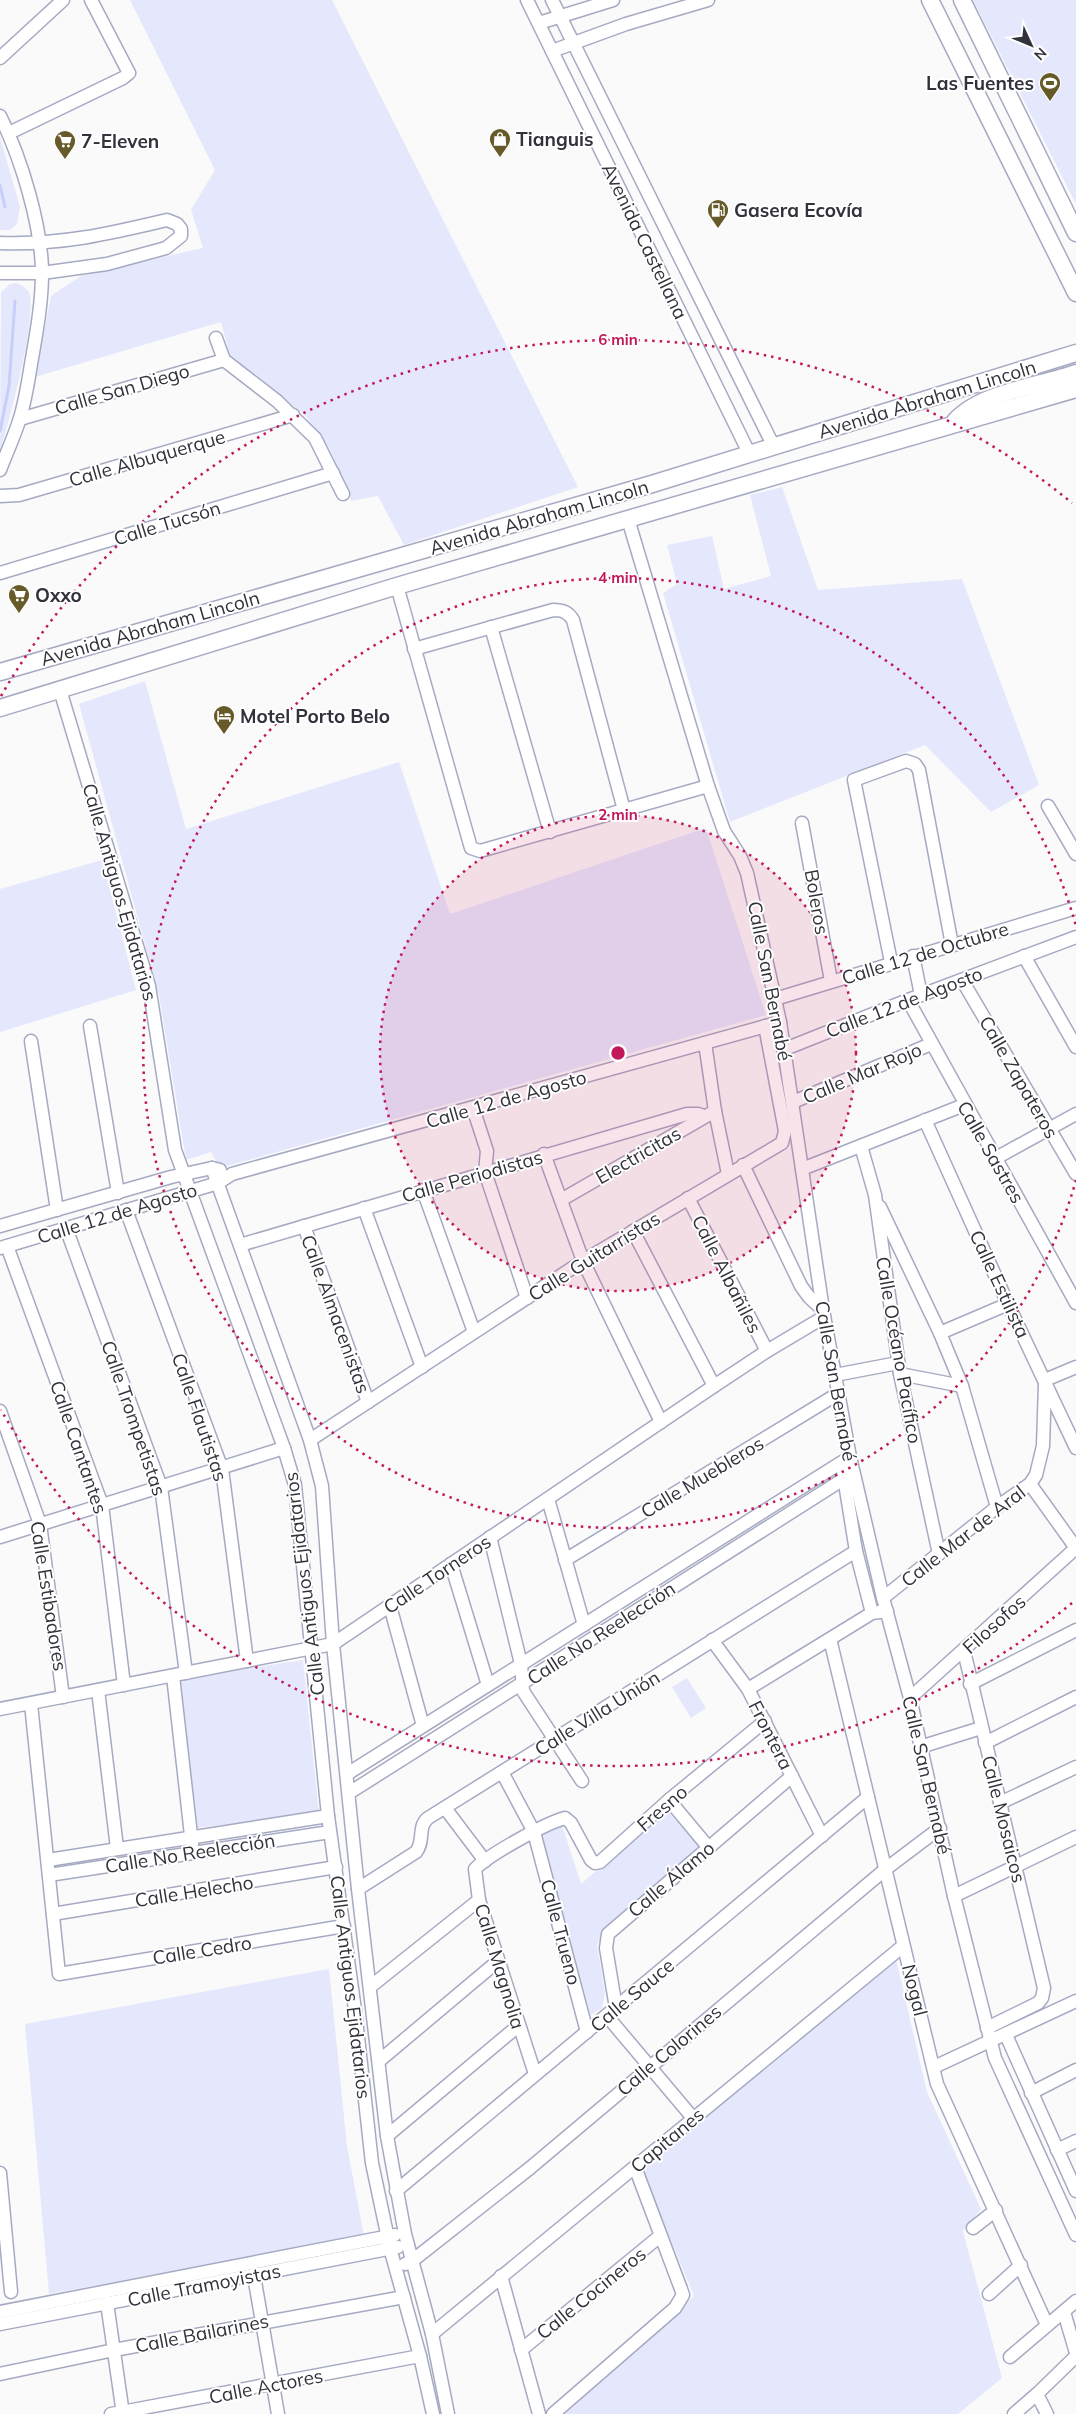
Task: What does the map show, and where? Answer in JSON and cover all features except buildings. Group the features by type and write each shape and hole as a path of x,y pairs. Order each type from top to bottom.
{"main road":[{"path":"962,0 1076,232"},
{"path":"933,6 952,30 976,71 984,72 995,67"},
{"path":"933,6 1076,293"},
{"name":"Avenida Abraham Lincoln","path":"0,672 723,463 1076,354"},
{"path":"952,425 966,411 985,402 1076,373"},
{"path":"0,708 397,586 1076,389"},
{"path":"723,463 732,488"}],"street":[{"path":"0,58 63,0"},
{"path":"9,133 123,78 129,73 91,0"},
{"name":"Avenida Castellana","path":"527,0 750,455"},
{"name":"Avenida Castellana","path":"552,0 774,447"},
{"path":"539,23 613,0"},
{"path":"552,51 626,24 708,0"},
{"path":"0,116 9,133 32,204 40,244 42,273 38,323 20,419 0,470"},
{"path":"0,243 40,244 100,236 166,220 177,224 181,229 181,236 166,248 106,264 42,273 0,273"},
{"path":"216,338 224,360 293,415 315,438 343,494"},
{"name":"Calle San Diego","path":"20,419 224,360"},
{"name":"Calle Albuquerque","path":"0,496 20,495 293,415"},
{"name":"Calle Tucsón","path":"0,573 333,473"},
{"name":"Calle San Bernabé","path":"628,518 708,786 724,831 740,856 747,873 785,1049 824,1313 839,1393 849,1475 910,1698 954,1896 990,2043 1076,2236"},
{"path":"397,586 471,848 480,851 708,786"},
{"path":"414,649 553,610 564,611 570,615 573,620 624,810"},
{"path":"491,627 550,832"},
{"name":"Calle Antiguos Ejidatarios","path":"60,690 150,986 173,1140 183,1174 284,1448 295,1485 313,1648 328,1816 344,1926 372,2163 388,2242 420,2356 432,2414"},
{"path":"891,962 854,780 906,761 911,762 918,768 952,945"},
{"path":"1048,806 1076,854"},
{"name":"Boleros","path":"802,823 831,981"},
{"name":"Calle 12 de Octubre","path":"775,999 891,962 1076,908"},
{"name":"Calle 12 de Agosto","path":"785,1049 908,1000 1076,937"},
{"path":"913,956 921,995"},
{"path":"1024,956 1076,1046"},
{"name":"Calle Zapateros","path":"962,980 1076,1174"},
{"name":"Calle Sastres","path":"908,1000 964,1105 996,1158 1076,1303"},
{"name":"Calle 12 de Agosto","path":"4,1247 218,1183 232,1174 780,1022"},
{"path":"90,1026 118,1192"},
{"name":"Calle Guitarristas","path":"310,1440 583,1261 743,1165 776,1148 784,1138 785,1132 765,1026"},
{"path":"30,1041 57,1210"},
{"path":"705,1043 709,1114 728,1174"},
{"name":"Calle Mar Rojo","path":"792,1102 931,1044"},
{"path":"802,1169 964,1105"},
{"path":"473,1108 487,1151 485,1172 527,1298"},
{"name":"Calle Periodistas","path":"240,1245 544,1154 687,1114 709,1114"},
{"name":"Electricitas","path":"561,1200 709,1114"},
{"path":"996,1158 1076,1114"},
{"name":"Calle Estilista","path":"925,1120 1008,1304 1076,1448"},
{"name":"Calle Océano Pacífico","path":"861,1146 874,1196 899,1368 939,1554"},
{"path":"544,1154 583,1261 661,1422"},
{"path":"743,1165 801,1286 824,1313"},
{"name":"Calle Antiguos Ejidatarios","path":"212,1168 310,1440 322,1486 333,1644 358,1889 387,2136 396,2191 412,2261 432,2334 448,2414"},
{"name":"Calle 12 de Agosto","path":"0,1226 183,1174 212,1168 232,1174"},
{"path":"423,1190 474,1332"},
{"path":"874,1196 940,1333 962,1386 996,1507"},
{"name":"Calle Albañiles","path":"688,1198 767,1351"},
{"path":"364,1208 422,1367"},
{"name":"Calle Flautistas","path":"126,1210 222,1469 247,1661"},
{"name":"Calle Almacenistas","path":"304,1226 368,1402"},
{"name":"Calle Trompetistas","path":"66,1228 161,1487 186,1673"},
{"path":"633,1230 714,1386"},
{"name":"Calle Cantantes","path":"4,1247 102,1505 124,1685"},
{"path":"940,1333 1008,1304"},
{"name":"Calle Torneros","path":"0,1709 333,1644 824,1313"},
{"path":"1045,1380 1076,1367"},
{"path":"835,1375 899,1368 962,1386"},
{"name":"Calle Mar de Aral","path":"883,1598 996,1507 1030,1484 1036,1475 1042,1454 1045,1380"},
{"name":"Calle Muebleros","path":"566,1560 839,1393"},
{"name":"Calle Estibadores","path":"0,1411 40,1524 64,1697"},
{"path":"0,1537 284,1448"},
{"name":"Calle No Reelección","path":"347,1774 846,1460"},
{"name":"Calle San Bernabé","path":"849,1475 856,1550 872,1613"},
{"name":"Calle No Reelección","path":"349,1793 849,1475"},
{"path":"1030,1484 1076,1548"},
{"path":"548,1499 584,1624"},
{"path":"490,1537 521,1664 521,1684 527,1699 582,1782"},
{"name":"Filosofos","path":"910,1698 1076,1548"},
{"name":"Calle Villa Unión","path":"358,1889 416,1852 420,1845 422,1825 428,1818 856,1550"},
{"path":"451,1564 488,1685"},
{"path":"390,1606 424,1726"},
{"path":"748,1689 872,1613 887,1611"},
{"path":"970,1684 1076,1630"},
{"name":"Nogal","path":"830,1639 887,1868 903,1946 944,2099 1047,2325"},
{"name":"Frontera","path":"712,1640 748,1689 822,1836"},
{"name":"Calle Mosaicos","path":"964,1651 970,1684 1044,1988 1042,1998 1038,2003 987,2028"},
{"path":"173,1676 193,1852"},
{"path":"98,1690 117,1848"},
{"path":"985,1743 1076,1697"},
{"path":"31,1704 52,1914"},
{"name":"Fresno","path":"534,1832 565,1818 571,1822 588,1856 595,1863 600,1862 669,1800 765,1721"},
{"path":"920,1747 981,1728"},
{"path":"1000,1803 1076,1767"},
{"name":"Calle Trueno","path":"502,1772 534,1832 587,2032"},
{"name":"Calle Álamo","path":"612,2012 606,1948 608,1934 792,1776"},
{"name":"Calle Sauce","path":"396,2191 868,1797"},
{"path":"669,1800 709,1848"},
{"path":"445,1808 485,1861 534,1832"},
{"name":"Calle No Reelección","path":"48,1860 328,1816"},
{"name":"Calle Colorines","path":"396,2268 412,2261 530,2168 650,2065 887,1868 940,1828"},
{"name":"Calle No Reelección","path":"49,1875 330,1832"},
{"path":"954,1896 1076,1838"},
{"name":"Calle Magnolia","path":"485,1861 474,1872 480,1900 518,2026 535,2074"},
{"name":"Calle Helecho","path":"52,1914 336,1867"},
{"path":"370,1987 480,1900"},
{"name":"Calle Cedro","path":"52,1914 59,1974 344,1926"},
{"name":"Capitanes","path":"432,2334 903,1946"},
{"path":"379,2061 498,1961"},
{"path":"934,2067 990,2043 1076,2001"},
{"path":"612,2012 650,2065 693,2118"},
{"path":"387,2136 518,2026"},
{"path":"1006,2035 1076,2191"},
{"path":"1031,2093 1076,2070"},
{"path":"1058,2150 1076,2141"},
{"path":"552,2414 675,2308 682,2295 634,2167"},
{"path":"0,2173 11,2292"},
{"path":"973,2228 996,2210"},
{"name":"Calle Cocineros","path":"521,2350 660,2236"},
{"name":"Calle Tramoyistas","path":"0,2312 407,2240"},
{"name":"Calle Tramoyistas","path":"0,2324 254,2276 388,2242"},
{"path":"989,2294 1021,2265"},
{"path":"254,2276 278,2414"},
{"path":"501,2276 539,2414"},
{"name":"Calle Bailarines","path":"0,2374 114,2350 404,2296"},
{"path":"1010,2357 1076,2301"},
{"path":"107,2304 114,2350 119,2413"},
{"path":"1014,2414 1037,2394 1076,2354 1064,2312"},
{"name":"Calle Actores","path":"119,2413 420,2356"},
{"path":"1037,2394 1047,2414"}],"shaded area":[{"path":"130,0 332,0 578,487 404,545 378,496 351,501 330,450 304,414 232,363 221,322 35,377 51,296 82,275 203,248 191,210 215,170"},
{"name":"Las Fuentes","path":"973,0 1076,0 1076,204"},
{"path":"0,137 20,207 17,224 10,230 0,230"},
{"path":"16,283 25,287 29,292 31,304 30,322 16,394 0,449 1,292 10,284"},
{"path":"782,487 818,590 962,579 1039,785 991,812 925,745 730,822 663,593 677,584 667,545 712,536 724,589 771,576 750,495"},
{"path":"145,681 186,829 399,762 450,914 706,828 766,1015 220,1168 211,1152 186,1160 159,995 79,704"},
{"path":"102,860 136,990 0,1032 0,889"},
{"path":"303,1660 319,1814 197,1828 180,1679"},
{"path":"687,1678 706,1708 691,1718 672,1687"},
{"path":"667,1810 699,1847 607,1925 597,1945 605,1993 602,2008 591,2015 539,1836 561,1822 581,1884"},
{"path":"896,1959 927,2092 981,2209 963,2231 1002,2378 958,2414 560,2414 694,2296 642,2171"},
{"path":"329,1969 347,2146 364,2236 49,2294 25,2024"}],"waterway":[{"path":"0,185 5,207"},
{"path":"0,431 9,386 15,301"}],"place":[{"name":"Las Fuentes","path":"1050,102"},
{"name":"Tianguis","path":"500,158"},
{"name":"7-Eleven","path":"65,160"},
{"name":"Gasera Ecovía","path":"718,229"},
{"name":"Oxxo","path":"19,614"},
{"name":"Motel Porto Belo","path":"224,735"}]}
